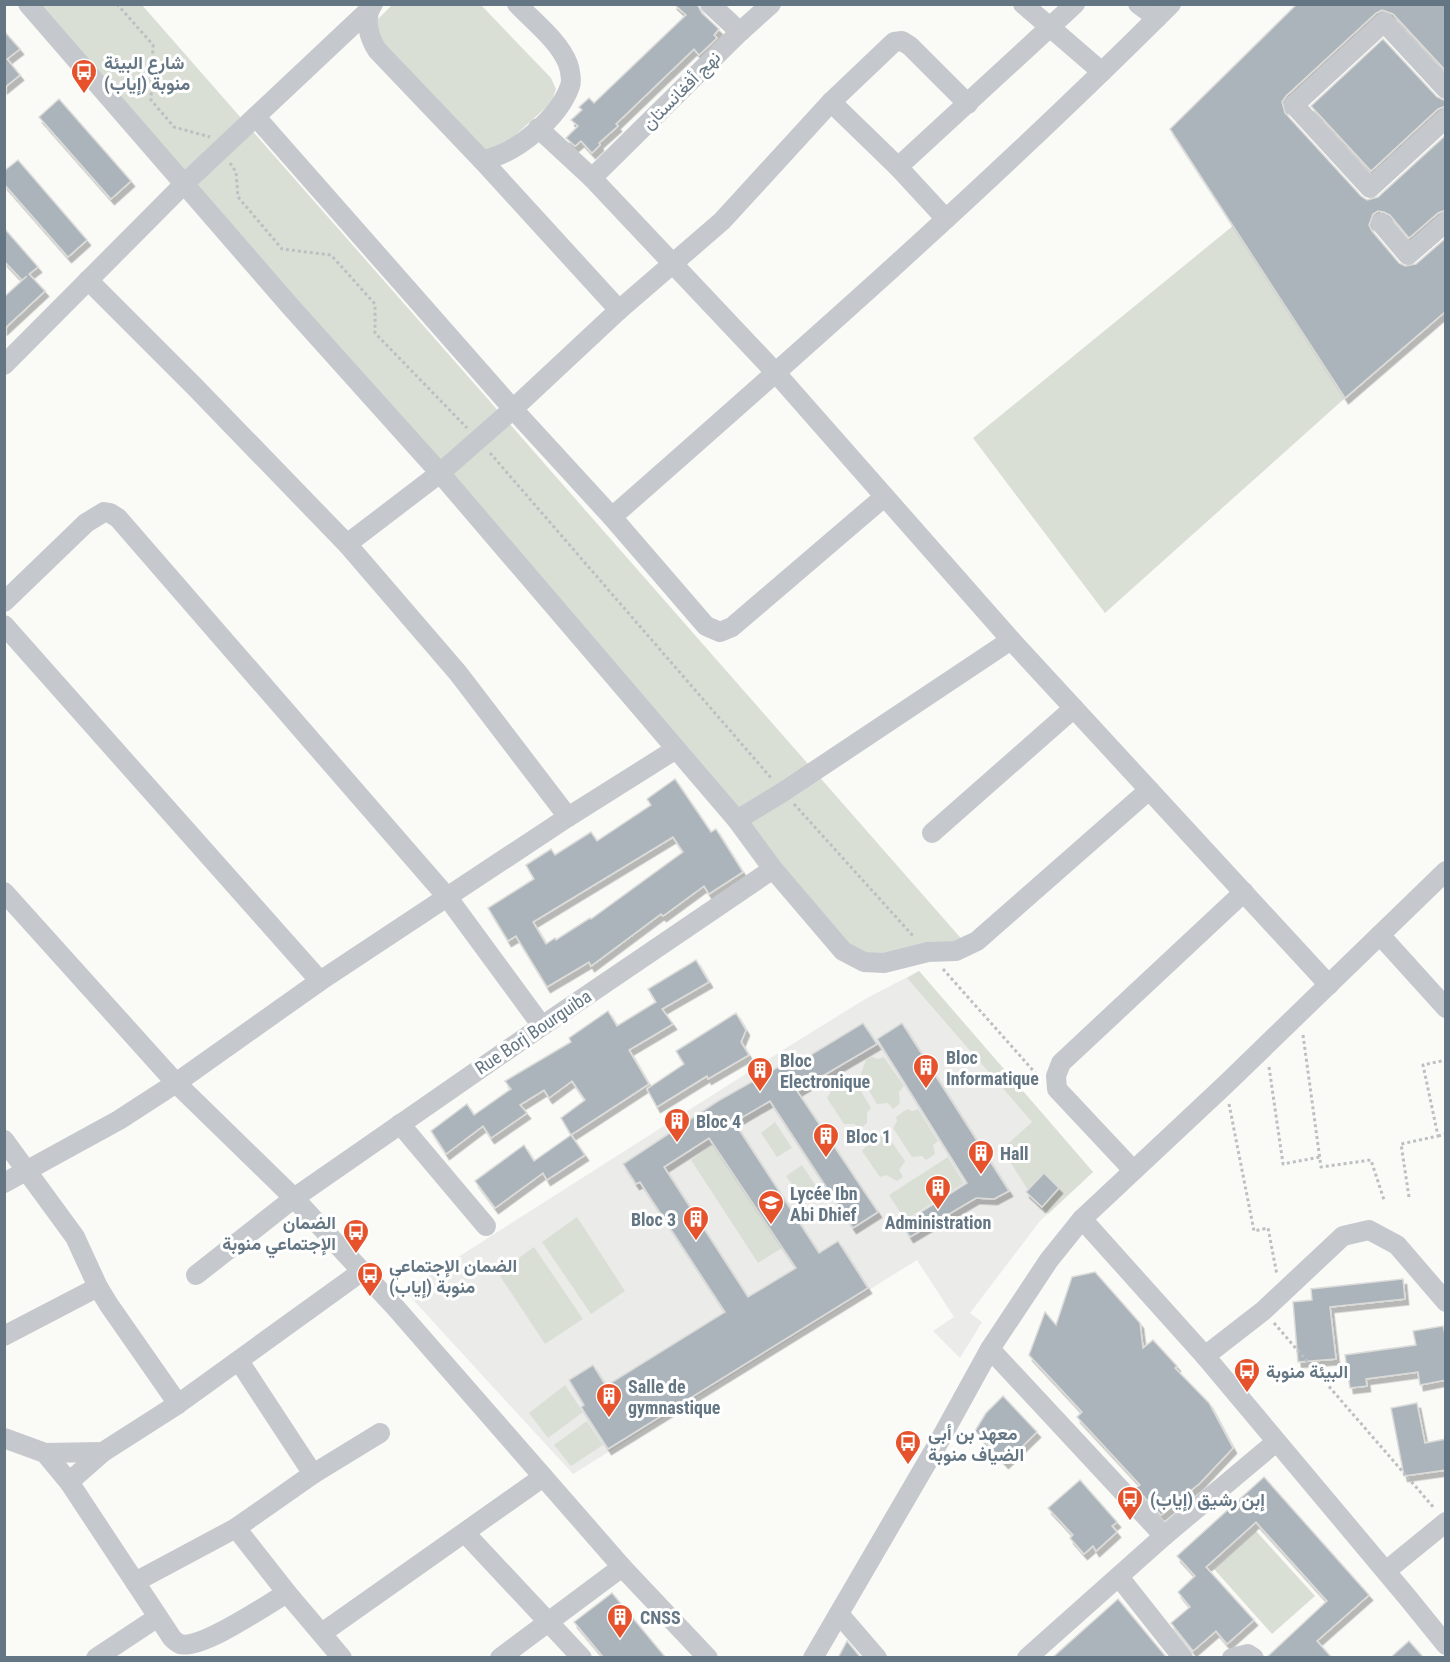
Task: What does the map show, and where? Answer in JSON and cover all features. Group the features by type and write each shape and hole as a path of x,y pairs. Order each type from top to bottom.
{"street":[{"path":"28,4 440,472 737,820 773,869 843,951 864,962 884,963 928,952 956,951 977,941 1149,790"},
{"path":"482,160 492,159 526,140 554,114 572,84 569,65 559,47 517,4"},
{"path":"710,4 740,32"},
{"name":"نهج أفغانستان","path":"592,178 771,4"},
{"path":"1023,4 1048,28 1102,72"},
{"path":"898,167 1075,4"},
{"path":"1138,4 1164,11"},
{"path":"4,365 184,183 371,7"},
{"path":"371,7 368,27 370,40 377,50 482,160 619,310"},
{"path":"612,516 776,373 946,219 1164,11"},
{"path":"1445,118 1370,188 1294,105 1384,22 1446,89"},
{"path":"347,544 440,472 513,409 619,310 722,221 831,102 894,42 902,41 910,46 968,104"},
{"path":"831,102 898,167 946,219"},
{"path":"256,117 513,409 612,516 706,626 720,632 732,627 884,497"},
{"path":"538,128 592,178 776,373 1011,640 1329,985"},
{"path":"1381,223 1408,255 1446,222"},
{"path":"88,280 347,544 458,673 568,817"},
{"path":"4,602 86,523 104,512 118,518 448,898 542,1026"},
{"path":"4,625 320,981"},
{"path":"737,820 783,792 1011,640"},
{"path":"932,833 1074,708"},
{"path":"4,1183 119,1120 176,1083 320,981 568,817 676,749"},
{"name":"Rue Borj Bourguiba","path":"196,1275 294,1198 773,869"},
{"path":"813,1658 990,1348 1049,1260 1082,1220 1133,1170 1225,1085 1446,872"},
{"path":"4,892 176,1083 294,1198 402,1316 622,1567 708,1658"},
{"path":"1133,1170 1057,1089 1056,1076 1060,1063 1244,892"},
{"path":"1380,935 1446,1008"},
{"path":"400,1124 486,1226"},
{"path":"4,1140 75,1237 98,1287 178,1404"},
{"path":"1082,1220 1205,1356 1446,1645"},
{"path":"1205,1356 1263,1311 1343,1236 1369,1230 1397,1245 1446,1302"},
{"path":"69,1482 103,1452 178,1404 361,1272"},
{"path":"4,1336 98,1287"},
{"path":"990,1348 1164,1536"},
{"path":"239,1361 313,1474"},
{"path":"135,1582 236,1528 313,1474 380,1433"},
{"path":"4,1438 45,1453 103,1452"},
{"path":"1027,1658 1164,1536 1276,1442"},
{"path":"45,1453 69,1482 178,1644 187,1644 216,1635 286,1593"},
{"path":"322,1634 543,1477"},
{"path":"1386,1571 1442,1517"},
{"path":"236,1528 286,1593 342,1658"},
{"path":"465,1533 582,1658"},
{"path":"500,1658 622,1567"},
{"path":"1119,1577 1183,1658"},
{"path":"839,1614 877,1658"},
{"path":"96,1658 158,1617"},
{"path":"1232,1658 1248,1654 1254,1658"}],"path":[{"path":"117,4 153,45 151,100 174,127 211,137 236,172 238,198 282,249 331,255 375,304 375,333 477,438 783,792 928,952 1034,1074 1057,1089"},
{"path":"1300,1013 1321,1167 1371,1160 1384,1200"},
{"path":"1266,1045 1283,1164 1320,1157"},
{"path":"1438,1136 1423,1065 1446,1060"},
{"path":"1225,1085 1254,1231 1268,1228 1281,1294"},
{"path":"1409,1197 1401,1144 1446,1134"},
{"path":"1263,1311 1442,1517"}],"shaded area":[{"path":"33,5 142,5 966,944 871,955 853,949"},
{"path":"392,5 481,5 551,78 556,89 551,103 499,150 488,153 379,46 375,22"},
{"path":"1234,225 1345,398 1105,613 973,438"},
{"name":"Lycée Ibn Abi Dhief","path":"919,971 1093,1172 1040,1221 970,1313 982,1322 960,1358 933,1331 954,1317 917,1260 573,1474 405,1291 794,1043 867,998"},
{"path":"919,971 1093,1172 1048,1214 1028,1190 1002,1149 1032,1122 907,978"},
{"path":"872,1057 878,1059 884,1057 904,1086 899,1092 900,1103 893,1109 888,1103 877,1104 860,1076 866,1060"},
{"path":"838,1078 846,1081 853,1078 871,1108 867,1113 867,1123 861,1128 854,1124 844,1124 827,1098 832,1082"},
{"path":"907,1109 912,1111 918,1109 938,1141 933,1145 935,1154 926,1160 922,1156 912,1157 893,1128 897,1121 896,1117"},
{"path":"775,1122 792,1148 777,1157 761,1133"},
{"path":"871,1130 877,1134 887,1135 905,1161 899,1170 903,1177 897,1181 886,1175 880,1177 862,1151 868,1144 865,1134"},
{"path":"713,1144 782,1248 758,1263 691,1160"},
{"path":"948,1157 964,1183 905,1220 889,1195"},
{"path":"802,1165 818,1189 802,1199 786,1176"},
{"path":"577,1217 625,1291 591,1314 542,1242"},
{"path":"534,1247 583,1319 545,1344 498,1273"},
{"path":"565,1385 583,1412 548,1438 529,1413"},
{"path":"587,1421 603,1445 571,1466 554,1445"},
{"path":"1256,1531 1315,1596 1272,1634 1214,1569"}],"building":[{"path":"674,4 697,4 702,13 719,29 714,35 717,38 699,55 694,49 616,124 618,126 599,143 600,145 592,153 581,141 575,146 566,138 578,126 571,120 582,110 579,107 589,98 594,103 686,15"},
{"path":"1297,4 1446,4 1446,71 1393,14 1382,10 1376,13 1282,102 1285,113 1367,200 1378,197 1446,135 1446,210 1438,213 1409,238 1390,215 1384,212 1378,211 1373,214 1369,225 1399,263 1405,266 1416,264 1446,238 1446,311 1345,398 1170,129"},
{"path":"4,31 20,49 7,59 20,75 4,88"},
{"path":"1383,39 1437,97 1446,101 1446,106 1438,109 1371,171 1311,106"},
{"path":"59,99 131,181 111,199 39,117"},
{"path":"18,160 87,240 68,257 4,184 4,171"},
{"path":"4,228 38,267 29,274 45,291 4,329 4,297 27,276 22,280 4,261"},
{"path":"675,779 711,832 716,829 743,872 709,894 704,886 663,916 661,914 591,966 589,962 547,987 516,936 508,941 488,908 534,879 526,865 551,849 555,855 591,832 597,841 651,805 647,799","holes":["673,837 683,852 591,919 556,940 555,938 546,944 533,922"]},
{"path":"696,960 709,982 662,1009 673,1024 629,1050 649,1084 571,1135 561,1118 585,1100 572,1081 549,1098 544,1090 520,1105 527,1113 491,1138 483,1126 446,1154 431,1131 467,1104 474,1115 511,1089 505,1081 571,1042 569,1038 608,1011 617,1026 656,1002 648,989"},
{"path":"736,1013 746,1030 741,1042 749,1055 708,1079 707,1076 657,1107 647,1089 684,1064 676,1051"},
{"path":"863,1023 877,1044 797,1091 878,1212 853,1228 770,1101 734,1122 819,1253 838,1241 868,1288 608,1449 581,1407 584,1405 569,1380 593,1365 606,1386 725,1312 640,1182 636,1184 623,1164 718,1101 787,1062 791,1067","holes":["709,1138 796,1268 748,1297 664,1167"]},
{"path":"902,1023 1009,1191 994,1199 976,1198 910,1237 902,1224 967,1183 877,1039"},
{"path":"571,1135 585,1155 547,1180 543,1173 495,1208 475,1181 524,1145 534,1161"},
{"path":"1044,1173 1059,1188 1042,1207 1026,1192"},
{"path":"1095,1272 1140,1323 1143,1348 1153,1340 1177,1366 1175,1368 1209,1403 1233,1448 1200,1483 1161,1515 1136,1488 1140,1485 1077,1417 1082,1412 1029,1355 1045,1312 1056,1325 1072,1277"},
{"path":"1403,1279 1405,1299 1330,1307 1336,1359 1298,1362 1293,1302 1312,1300 1311,1289"},
{"path":"1443,1326 1446,1338 1446,1380 1420,1385 1418,1372 1366,1379 1367,1386 1350,1388 1345,1355 1416,1345 1413,1331"},
{"path":"1003,1396 1037,1432 1005,1463 975,1431 986,1413"},
{"path":"1417,1403 1425,1443 1446,1439 1446,1470 1404,1476 1391,1408"},
{"path":"1264,1477 1369,1595 1317,1641 1332,1658 1266,1658 1327,1601 1256,1522 1206,1567 1254,1620 1227,1644 1216,1631 1193,1651 1171,1623 1190,1607 1178,1592 1195,1576 1177,1556"},
{"path":"1080,1480 1117,1522 1112,1526 1117,1532 1096,1551 1093,1546 1084,1554 1070,1538 1073,1535 1048,1508"},
{"name":"CNSS","path":"612,1593 666,1658 604,1658 574,1622"},
{"path":"1118,1599 1167,1658 1052,1658"},
{"path":"847,1641 861,1658 838,1658"},
{"path":"1409,1641 1424,1658 1390,1658"}],"place":[{"name":"شارع البيئة منوبة (إياب)","path":"84,95"},
{"name":"Bloc Informatique","path":"926,1090"},
{"name":"Bloc Electronique","path":"760,1093"},
{"name":"Bloc 4","path":"677,1144"},
{"name":"Bloc 1","path":"826,1159"},
{"name":"Hall","path":"981,1176"},
{"name":"Administration","path":"938,1211"},
{"name":"Lycée Ibn Abi Dhief","path":"771,1226"},
{"name":"Bloc 3","path":"696,1242"},
{"name":"الضمان الإجتماعي منوبة","path":"356,1255"},
{"name":"الضمان الإجتماعي منوبة (إياب)","path":"370,1298"},
{"name":"البيئة منوبة","path":"1247,1394"},
{"name":"Salle de gymnastique","path":"609,1419"},
{"name":"معهد بن أبي الضياف منوبة","path":"908,1466"},
{"name":"إبن رشيق (إياب)","path":"1130,1522"},
{"name":"CNSS","path":"620,1640"}]}
